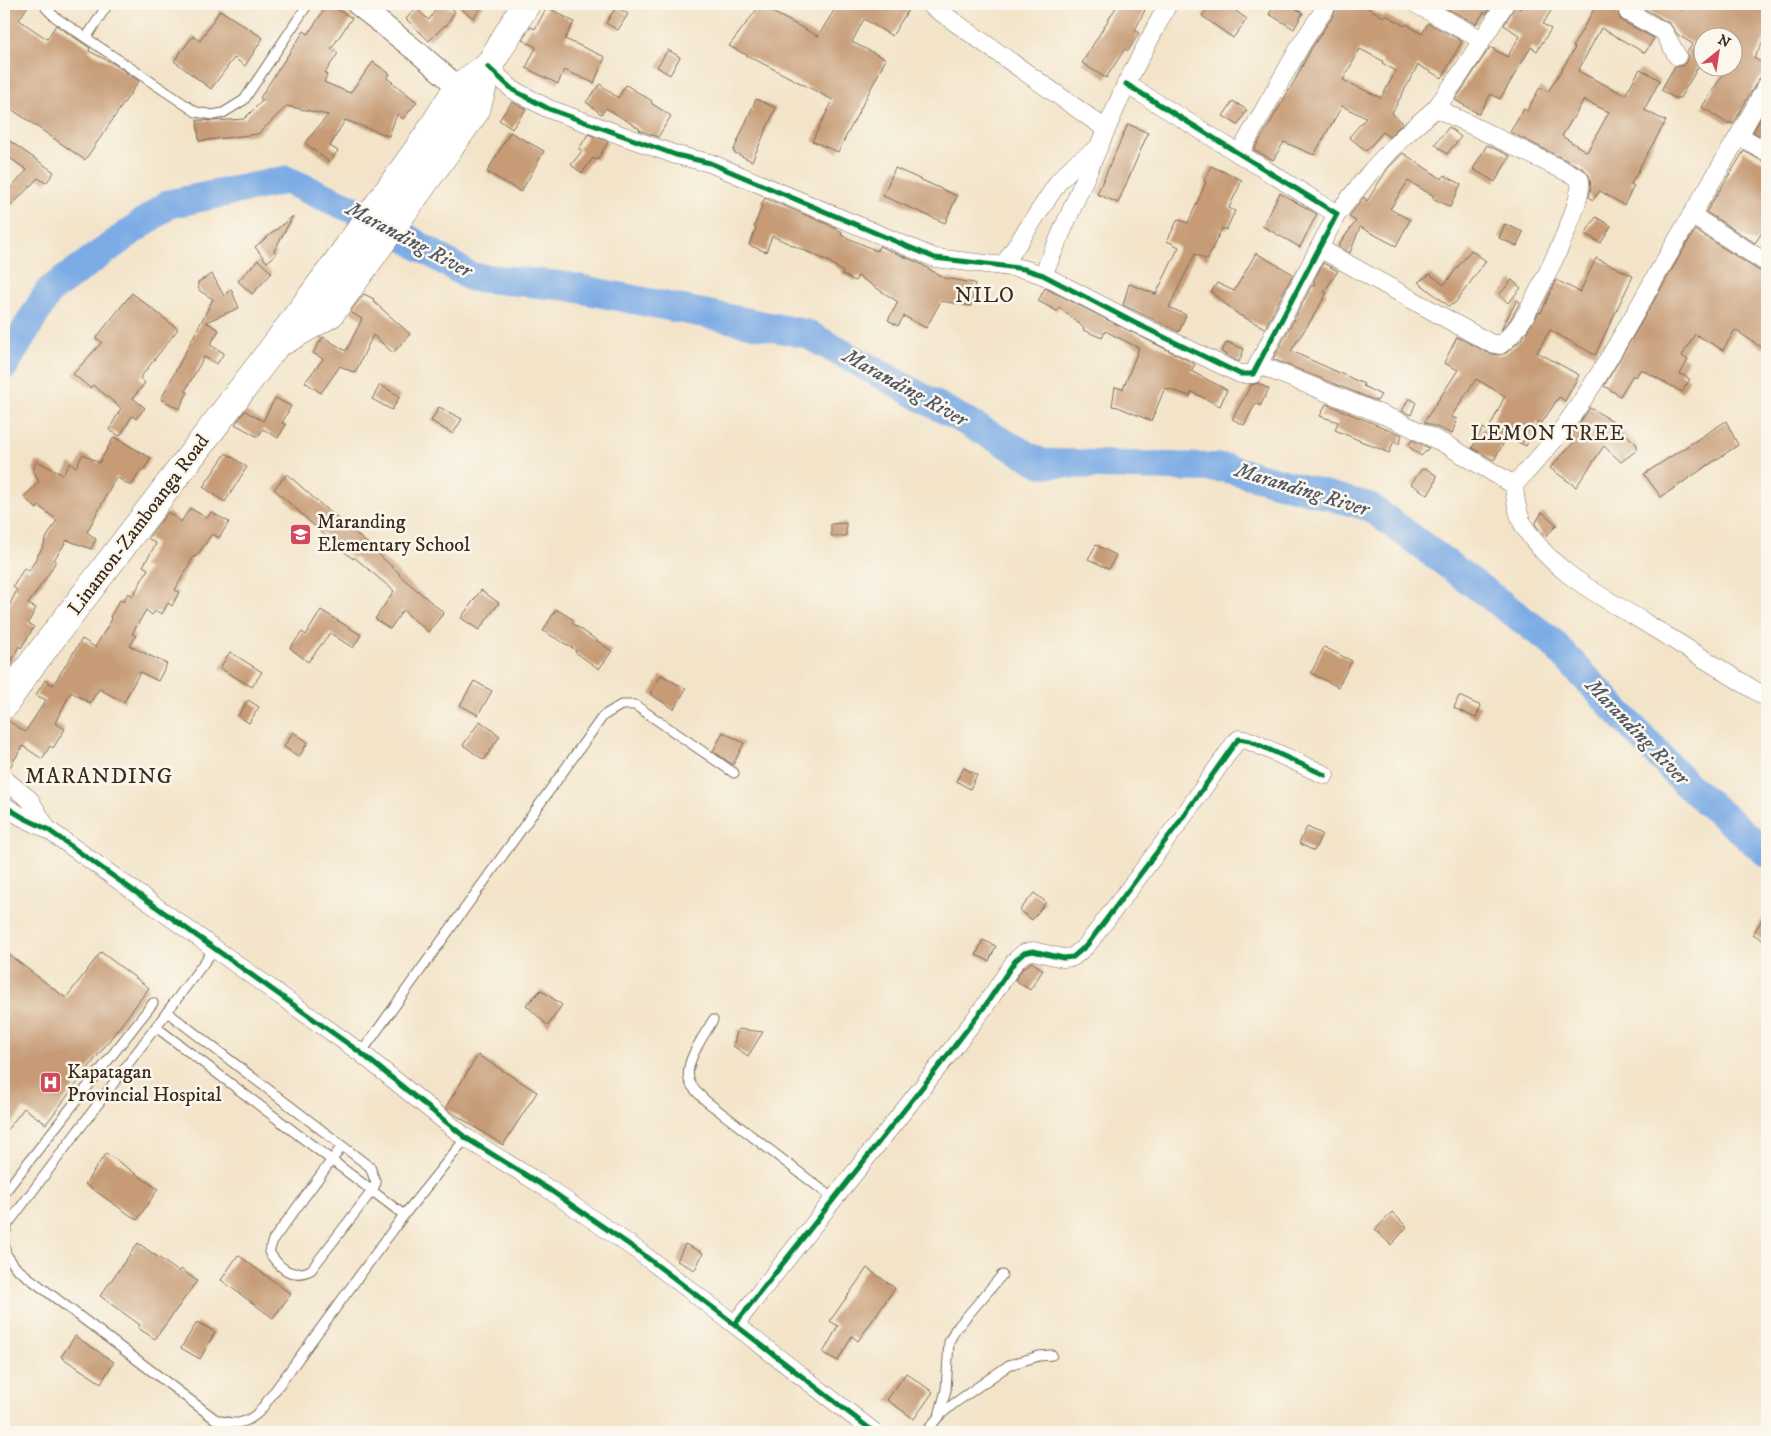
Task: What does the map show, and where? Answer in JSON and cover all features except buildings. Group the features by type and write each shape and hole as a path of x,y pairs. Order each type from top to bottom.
{"highway":[{"name":"Linamon-Zamboanga Road","path":"4,705 29,668 275,346 345,271 436,144 476,110 488,67 526,4"},
{"name":"Linamon-Zamboanga Road","path":"436,144 458,87 488,67"}],"street":[{"path":"357,4 414,48 458,87"},
{"path":"929,4 1106,129"},
{"path":"1044,275 1126,84 1168,4"},
{"path":"1239,154 1302,43 1328,4"},
{"path":"1416,4 1482,40"},
{"path":"488,67 513,90 549,109 676,155 710,163 935,258 1024,269 1044,275 1133,322 1240,374 1253,374 1337,214 1372,170 1436,108 1505,4"},
{"path":"1633,4 1628,12 1664,32 1676,56"},
{"path":"1126,84 1337,214"},
{"path":"1767,85 1740,136 1606,362 1566,424 1514,484 1516,504 1524,527 1553,561 1586,588 1645,622 1767,698"},
{"path":"1320,248 1490,343 1500,345 1508,339 1522,320 1550,268 1566,232 1581,182 1579,178 1436,108"},
{"path":"1740,136 1767,152"},
{"path":"1003,266 1059,181 1075,164 1097,149"},
{"path":"1692,215 1767,263"},
{"path":"1258,365 1398,421 1445,444 1514,484"},
{"path":"735,1324 985,1006 1015,961 1024,953 1033,952 1062,958 1073,957 1087,945 1239,739 1250,741 1325,775"},
{"path":"4,779 30,800 47,829"},
{"path":"4,806 47,829 215,948 361,1053 466,1138 550,1190 636,1250 874,1432"}],"lane":[{"path":"45,4 46,8 56,17 196,112 213,116 223,113 244,100 308,4"},
{"path":"86,38 108,4"},
{"path":"361,1053 603,716 621,705 634,705 734,773"},
{"path":"4,1237 8,1224 215,948"},
{"path":"4,1193 153,1003"},
{"path":"167,1012 370,1167 376,1183 372,1191 311,1270 302,1274 291,1273 275,1262 269,1252 273,1240 342,1146"},
{"path":"713,1020 689,1064 687,1074 691,1085 706,1100 834,1199"},
{"path":"156,1027 404,1215"},
{"path":"4,1243 6,1254 16,1268 215,1419 229,1424 251,1420 260,1411 404,1215 466,1138"},
{"path":"939,1416 946,1390 949,1342 955,1330 1002,1275"},
{"path":"926,1432 939,1416 972,1390 1010,1365 1039,1356 1052,1355"}],"waterway":[{"name":"Maranding River","path":"4,366 49,291 169,204 286,180 373,218 471,277 565,286 807,334 1041,463 1226,468 1370,507 1550,640 1686,784 1767,853"}],"cycle path":[{"path":"488,67 513,90 549,109 676,155 710,163 935,258 1024,269 1043,275 1133,322 1240,374 1253,374 1337,214 1126,84"},
{"path":"735,1324 943,1061 985,1006 1015,961 1024,953 1033,951 1063,958 1073,957 1087,945 1239,739 1250,741 1325,775"},
{"path":"4,806 47,829 361,1053 466,1138 550,1190 637,1250 874,1432"}],"place":[{"name":"Maranding Elementary School","path":"301,534"},
{"name":"Kapatagan Provincial Hospital","path":"51,1083"}],"district":[{"name":"NILO","path":"985,296"},
{"name":"LEMON TREE","path":"1548,434"},
{"name":"MARANDING","path":"99,776"}]}
